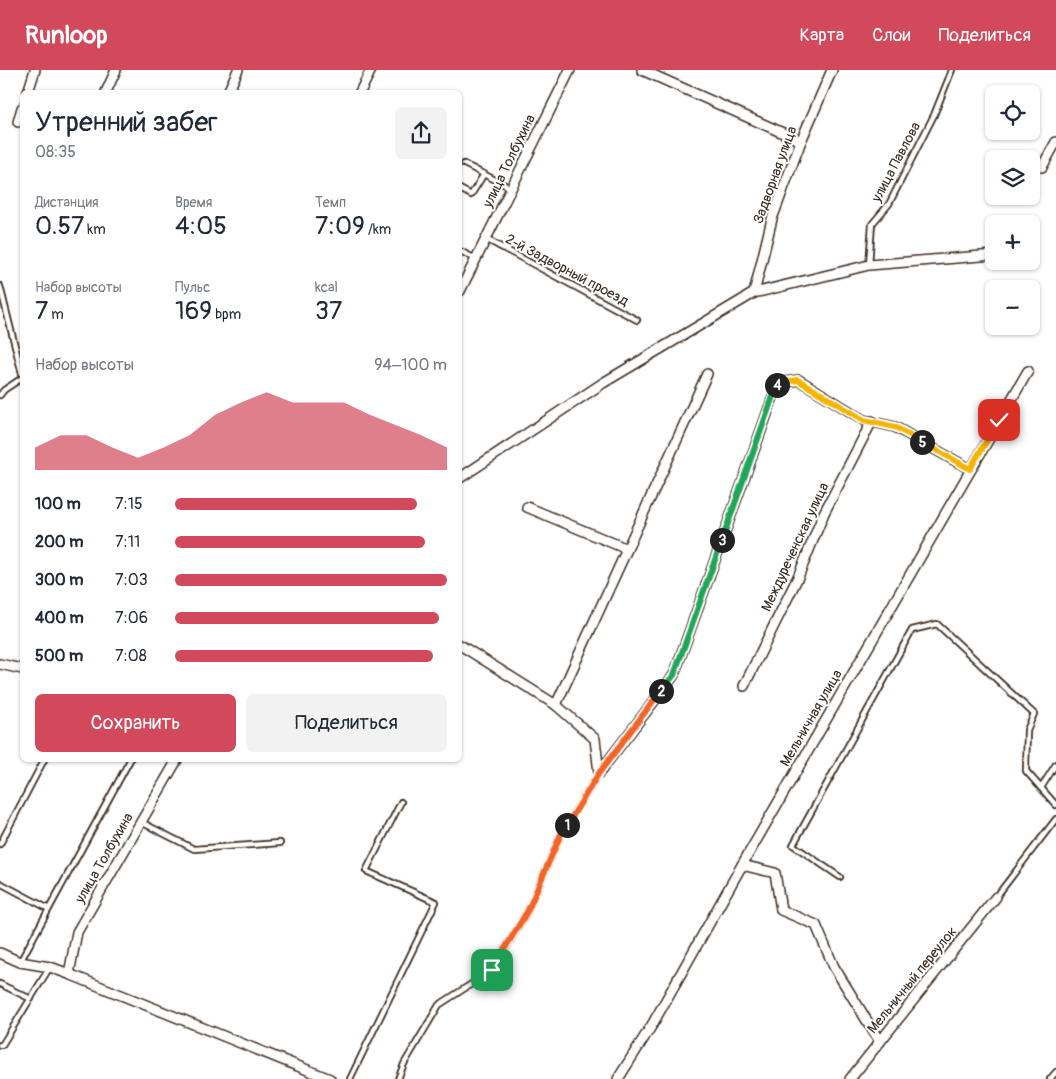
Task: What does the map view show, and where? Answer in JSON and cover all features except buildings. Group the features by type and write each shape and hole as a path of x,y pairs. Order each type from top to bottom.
{"street":[{"path":"29,90 35,70"},
{"path":"107,90 116,70"},
{"path":"229,90 238,70"},
{"path":"361,90 371,70"},
{"name":"улица Толбухина","path":"462,287 570,70"},
{"path":"642,70 801,141"},
{"name":"Задворная улица","path":"754,292 772,219 801,141 832,70"},
{"path":"18,122 20,115"},
{"path":"1042,167 1056,142"},
{"path":"462,477 603,383 754,292 869,265 985,256"},
{"name":"Мельничная улица","path":"618,1079 652,1025 742,865 1028,371"},
{"path":"556,705 707,374"},
{"path":"599,773 674,675 778,383 798,380 864,420 895,427 970,469"},
{"name":"Междуреченская улица","path":"744,686 798,577 824,513 872,421"},
{"path":"527,507 627,549"},
{"path":"462,646 556,705 594,739 599,773"},
{"path":"0,664 20,669"},
{"name":"улица Толбухина","path":"69,974 78,932 176,762"},
{"path":"742,865 774,873 781,910 816,925 834,967 880,1042"},
{"name":"Мельничный переулок","path":"850,1079 996,897"},
{"path":"0,953 20,962 50,967 69,974 330,1079"}],"lane":[{"name":"улица Павлова","path":"869,265 872,224 889,204 934,114 952,70"},
{"path":"464,164 511,188"},
{"path":"462,190 471,195 484,174"},
{"name":"2-й Задворный проезд","path":"486,239 637,320"},
{"path":"462,252 476,259"},
{"path":"0,286 20,366"},
{"path":"0,395 20,379"},
{"path":"840,877 794,845 912,630 937,624 1034,714 1027,730 1026,771 1056,805"},
{"path":"0,844 43,762"},
{"path":"20,962 129,762"},
{"path":"1041,788 1056,764"},
{"path":"398,1079 404,1064 439,1005 492,970 528,910 561,834 599,773"},
{"path":"350,1079 436,902 366,871 401,802"},
{"path":"996,897 1056,819"},
{"path":"141,822 194,849 280,843"},
{"path":"0,883 49,909"},
{"path":"0,1045 2,1045 50,967"},
{"path":"0,984 30,999"},
{"path":"1050,1079 1056,1072"}],"route":[{"path":"492,970 528,910 561,834 599,773 674,675 778,383 798,380 864,420 895,427 970,469 999,420"}]}
